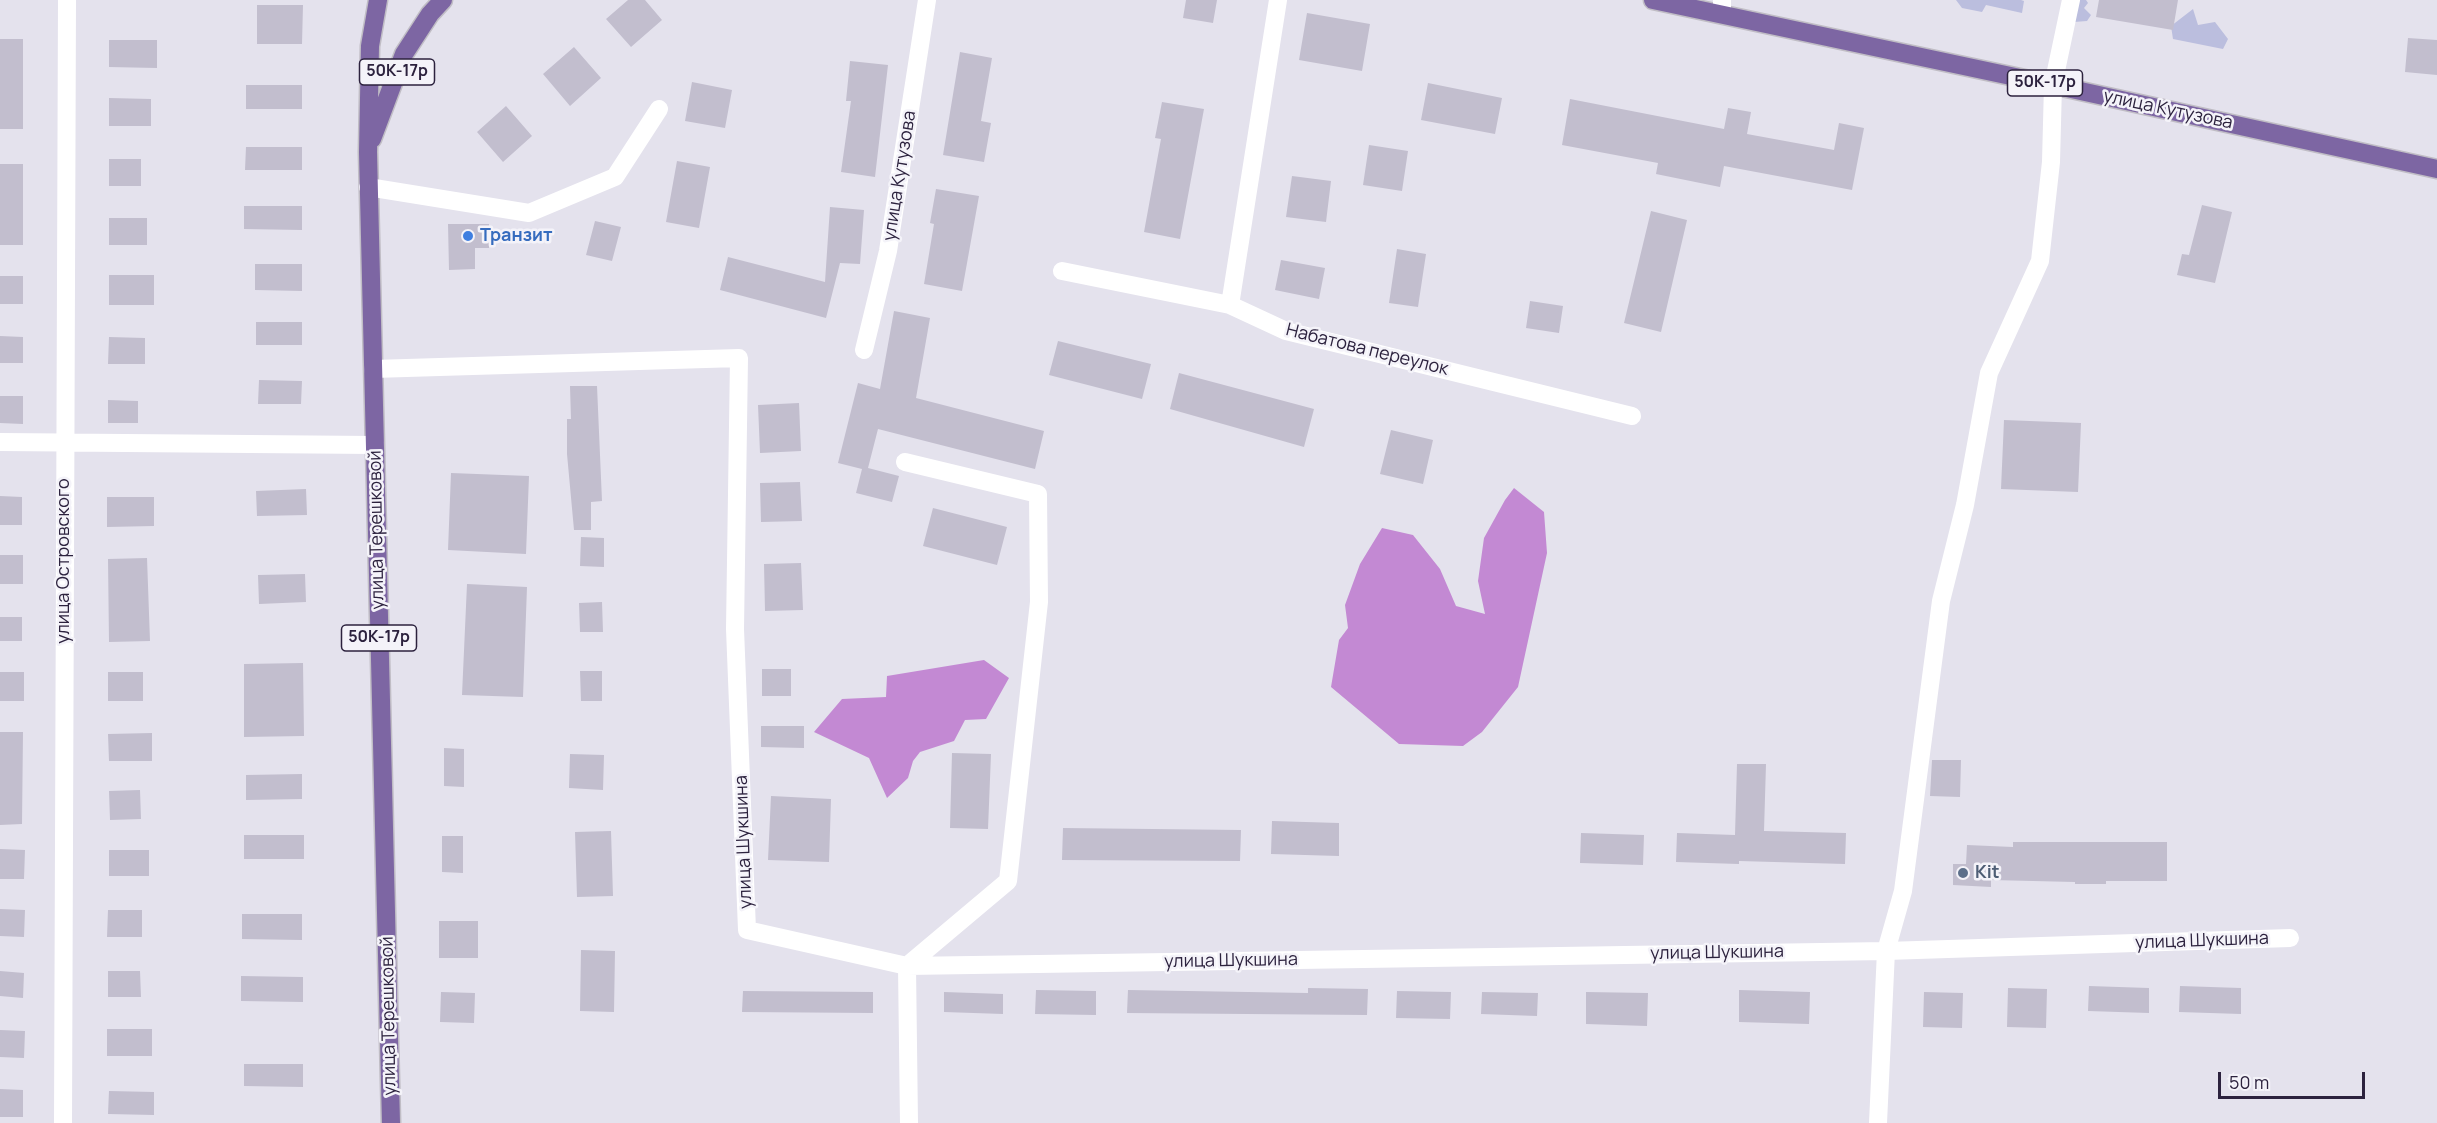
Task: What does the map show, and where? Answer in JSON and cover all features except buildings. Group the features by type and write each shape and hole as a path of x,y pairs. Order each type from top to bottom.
{"main road":[{"name":"улица Терешковой","path":"378,0 370,46 368,187 392,1123"},
{"name":"улица Терешковой","path":"368,152 404,54 430,14 443,0"},
{"name":"улица Кутузова","path":"1653,0 1722,7 2054,85 2437,169"}],"street":[{"name":"улица Островского","path":"63,1123 66,0"},
{"name":"улица Кутузова","path":"864,350 888,251 927,0"},
{"path":"1230,305 1278,0"},
{"path":"1878,1123 1886,951 1903,891 1941,601 1965,505 1989,373 2040,261 2051,162 2054,85 2071,0"},
{"path":"368,187 529,213 615,177 659,109"},
{"name":"Набатова переулок","path":"1062,271 1230,305 1286,331 1632,416"},
{"name":"улица Шукшина","path":"373,369 739,358 735,629 747,930 907,966 1886,951 2290,938"},
{"path":"0,442 375,445"},
{"path":"904,462 1038,494 1039,602 1008,881 907,966 909,1123"}],"shaded area":[{"path":"1956,0 2024,1 2022,13 1986,5 1982,12 1962,8"},
{"path":"2068,0 2086,0 2088,3 2084,8 2091,15 2087,21 2074,22"},
{"path":"2193,9 2198,25 2215,22 2228,39 2223,49 2173,39 2171,26"},
{"path":"1514,488 1544,512 1547,553 1518,687 1482,732 1463,746 1399,744 1331,687 1339,640 1348,628 1345,605 1360,564 1382,528 1413,535 1440,569 1456,606 1485,614 1478,581 1484,538"},
{"path":"984,660 1009,678 986,719 965,720 954,741 920,752 913,761 908,778 887,798 869,758 814,732 842,699 886,697 887,676"}],"place":[{"name":"Транзит","path":"468,236"},
{"name":"Kit","path":"1963,873"}]}
